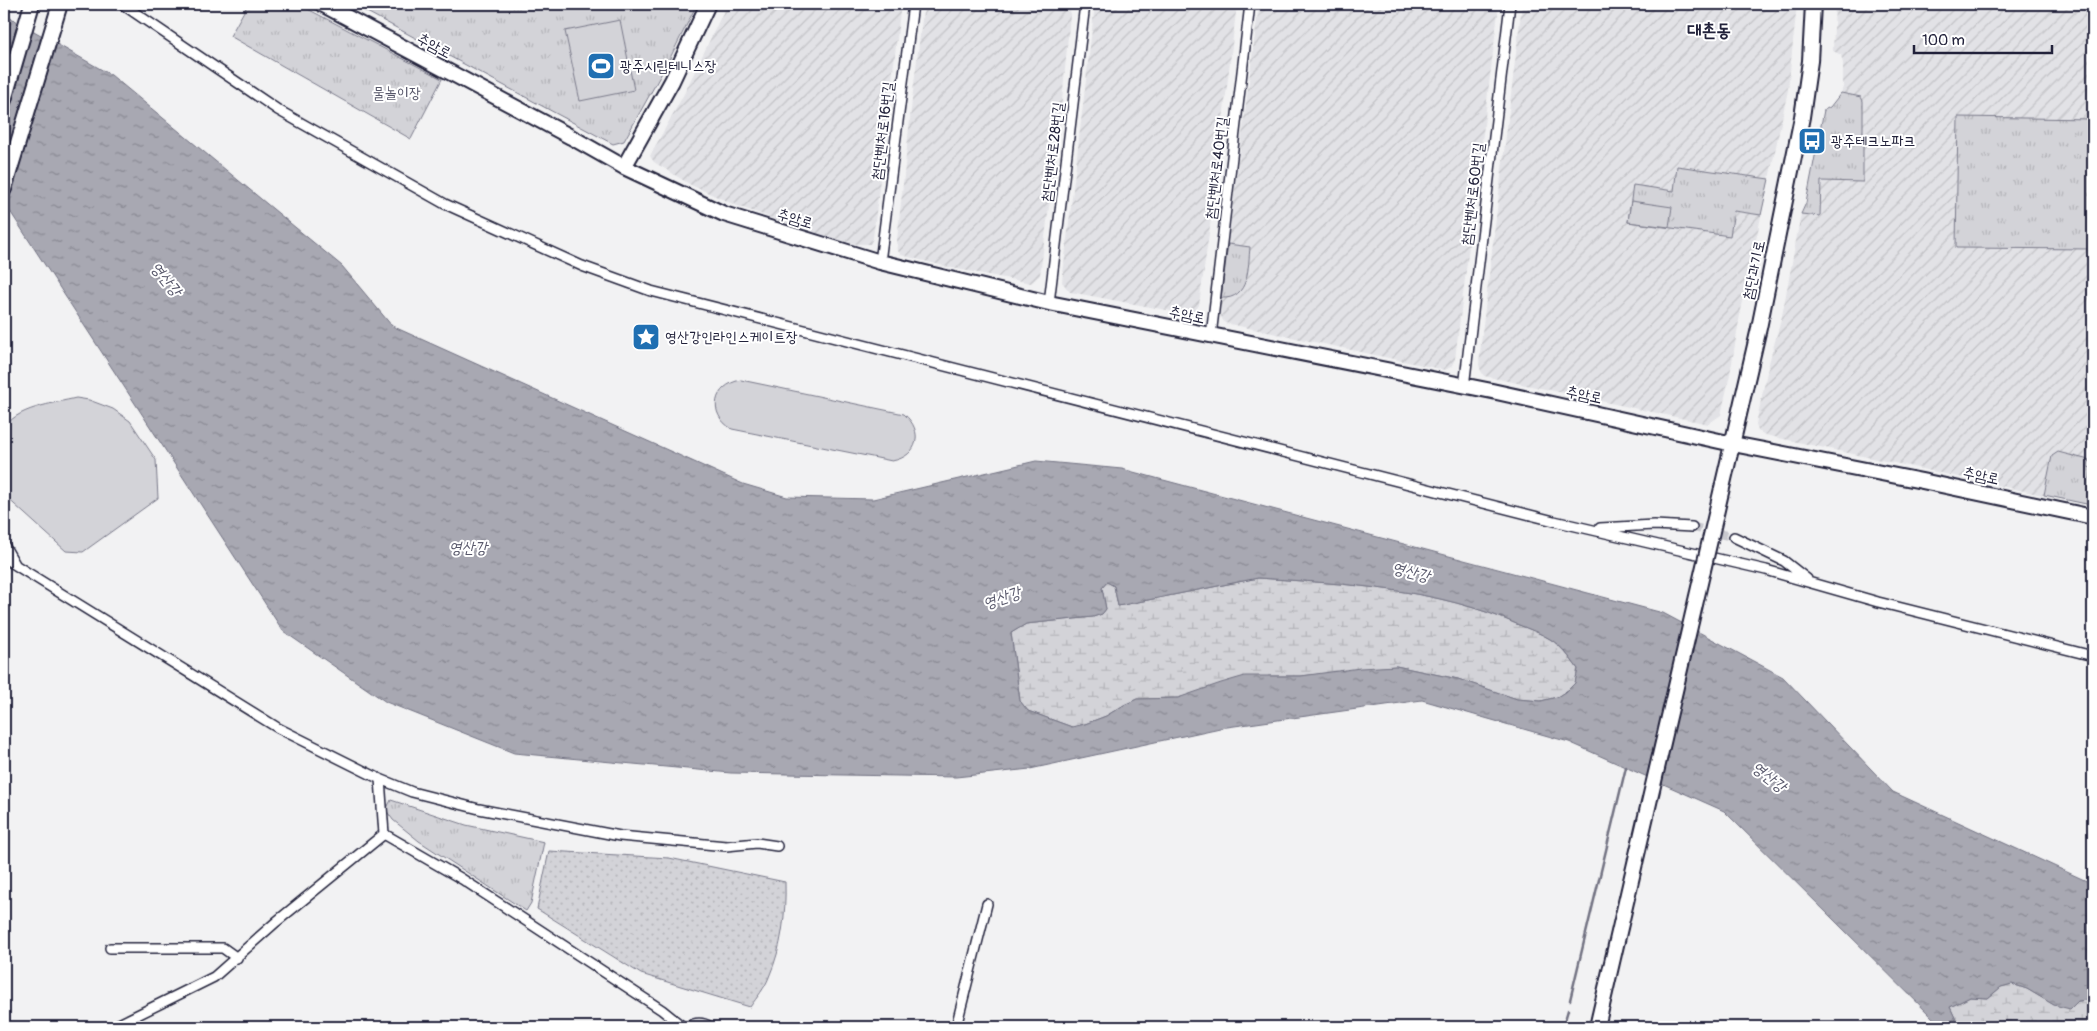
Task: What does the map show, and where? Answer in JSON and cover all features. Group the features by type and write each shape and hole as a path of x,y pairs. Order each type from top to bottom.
{"street":[{"path":"4,100 32,4"},
{"path":"4,189 60,4"},
{"path":"122,4 278,110 445,204 582,266 642,288 1153,420 1576,526 1811,582 1878,602 2093,656"},
{"name":"추암로","path":"322,4 624,167 724,214 880,262 1049,303 2093,517"},
{"path":"624,167 672,81 708,4"},
{"name":"첨단벤처로16번길","path":"880,262 912,4"},
{"name":"첨단벤처로28번길","path":"1049,303 1085,4"},
{"name":"첨단벤처로40번길","path":"1211,336 1250,4"},
{"name":"첨단벤처로60번길","path":"1464,387 1510,4"},
{"name":"첨단과기로","path":"1597,1027 1759,328 1802,117 1810,61 1813,4"},
{"path":"1576,526 1604,528 1654,525 1692,527"},
{"path":"1734,537 1784,561 1811,582"},
{"path":"4,545 16,566"},
{"path":"4,558 278,728 380,779 412,792 479,810 611,835 706,845 726,846 756,843 777,846"},
{"path":"380,779 384,834"},
{"path":"113,1027 214,976 237,958 276,922 384,834"},
{"path":"384,834 470,885 662,1010 683,1027"},
{"path":"956,1027 987,904"},
{"path":"110,948 223,948 237,958"},
{"path":"687,1027 696,1023 702,1023 711,1027"}],"shaded area":[{"path":"727,4 901,4 873,238 870,244 855,244 805,230 735,205 691,185 654,162 650,156 685,92"},
{"path":"924,4 1071,4 1060,123 1040,275 1031,283 952,268 901,255 898,251 897,240"},
{"path":"1095,4 1237,4 1199,305 1194,312 1188,314 1070,292 1062,282"},
{"path":"1259,4 1499,4 1455,359 1451,367 1445,370 1225,323 1221,317 1219,309"},
{"path":"1522,4 1797,4 1788,90 1740,315 1730,374 1721,415 1708,424 1484,376 1481,371 1479,365 1482,333"},
{"path":"1835,4 2093,4 2093,506 1765,435 1758,431 1756,424 1769,363 1782,316 1801,214 1806,203 1824,110 1830,107 1841,93 1843,87 1841,55 1833,51"}],"green space":[{"name":"물놀이장","path":"248,4 298,4 442,79 411,139 230,36"},
{"path":"352,4 697,4 669,60 624,141 613,144"},
{"name":"광주시립테니스장","path":"620,20 634,90 580,101 565,31"},
{"path":"1841,93 1861,97 1863,101 1863,182 1821,181 1820,216 1801,214 1806,203 1824,110 1830,107"},
{"path":"1958,117 2093,119 2093,249 1956,248"},
{"path":"1677,166 1769,179 1761,215 1734,211 1730,236 1628,222 1633,185 1674,191"},
{"path":"1631,201 1672,207 1669,227 1628,222"},
{"path":"1228,244 1250,247 1248,272 1242,288 1237,294 1221,298"},
{"path":"741,380 904,414 914,428 916,442 908,454 892,461 732,429 719,416 716,408 717,401 719,394 724,388"},
{"path":"76,398 89,400 113,409 130,421 156,460 158,498 83,552 66,551 4,495 3,435 9,423 16,416 25,412"},
{"path":"2058,452 2089,460 2088,467 2092,468 2090,479 2093,480 2091,505 2044,495 2052,456"},
{"path":"1258,578 1358,586 1424,595 1488,613 1539,633 1554,642 1578,669 1575,683 1557,697 1541,701 1517,699 1458,679 1396,666 1301,676 1270,676 1178,698 1137,699 1106,716 1072,727 1028,711 1020,701 1011,633 1026,624 1093,617 1102,614 1106,609 1102,588 1107,582 1114,586 1118,606"},
{"path":"391,800 466,825 544,842 531,903 526,911 419,841 393,820 386,810"},
{"path":"549,851 669,858 785,882 784,918 780,942 773,966 763,989 750,1007 641,974 537,909"},
{"path":"2012,984 2027,989 2054,1005 2093,999 2093,1027 1964,1027 1956,1020 1950,1007 1970,997 1988,998 2001,987"}],"water":[{"name":"영산강","path":"4,14 111,75 342,266 392,326 743,484 787,497 873,499 1036,461 1122,469 1663,613 1783,677 1893,792 2093,884 2093,999 2078,1001 2070,1009 2054,1005 2027,989 2012,984 2001,987 1988,998 1970,997 1950,1007 1956,1020 1964,1027 1942,1027 1724,811 1569,742 1422,700 1220,728 1030,769 956,777 731,773 514,753 386,702 283,631 4,202","holes":["1258,578 1358,586 1424,595 1488,613 1534,631 1558,645 1578,669 1575,683 1557,697 1541,701 1517,699 1458,679 1396,666 1360,668 1301,676 1245,676 1178,698 1137,699 1106,716 1072,727 1028,711 1020,701 1011,633 1026,624 1093,617 1102,614 1106,609 1102,588 1107,582 1114,586 1118,606"]}],"waterway":[{"path":"1570,1000 1626,767"},
{"path":"1563,1027 1568,1010"}],"tunnel":[{"path":"1692,527 1734,537"}],"place":[{"name":"광주시립테니스장","path":"601,66"},
{"name":"광주테크노파크","path":"1812,141"},
{"name":"영산강인라인스케이트장","path":"646,337"}],"district":[{"name":"대촌동","path":"1709,30"}]}
